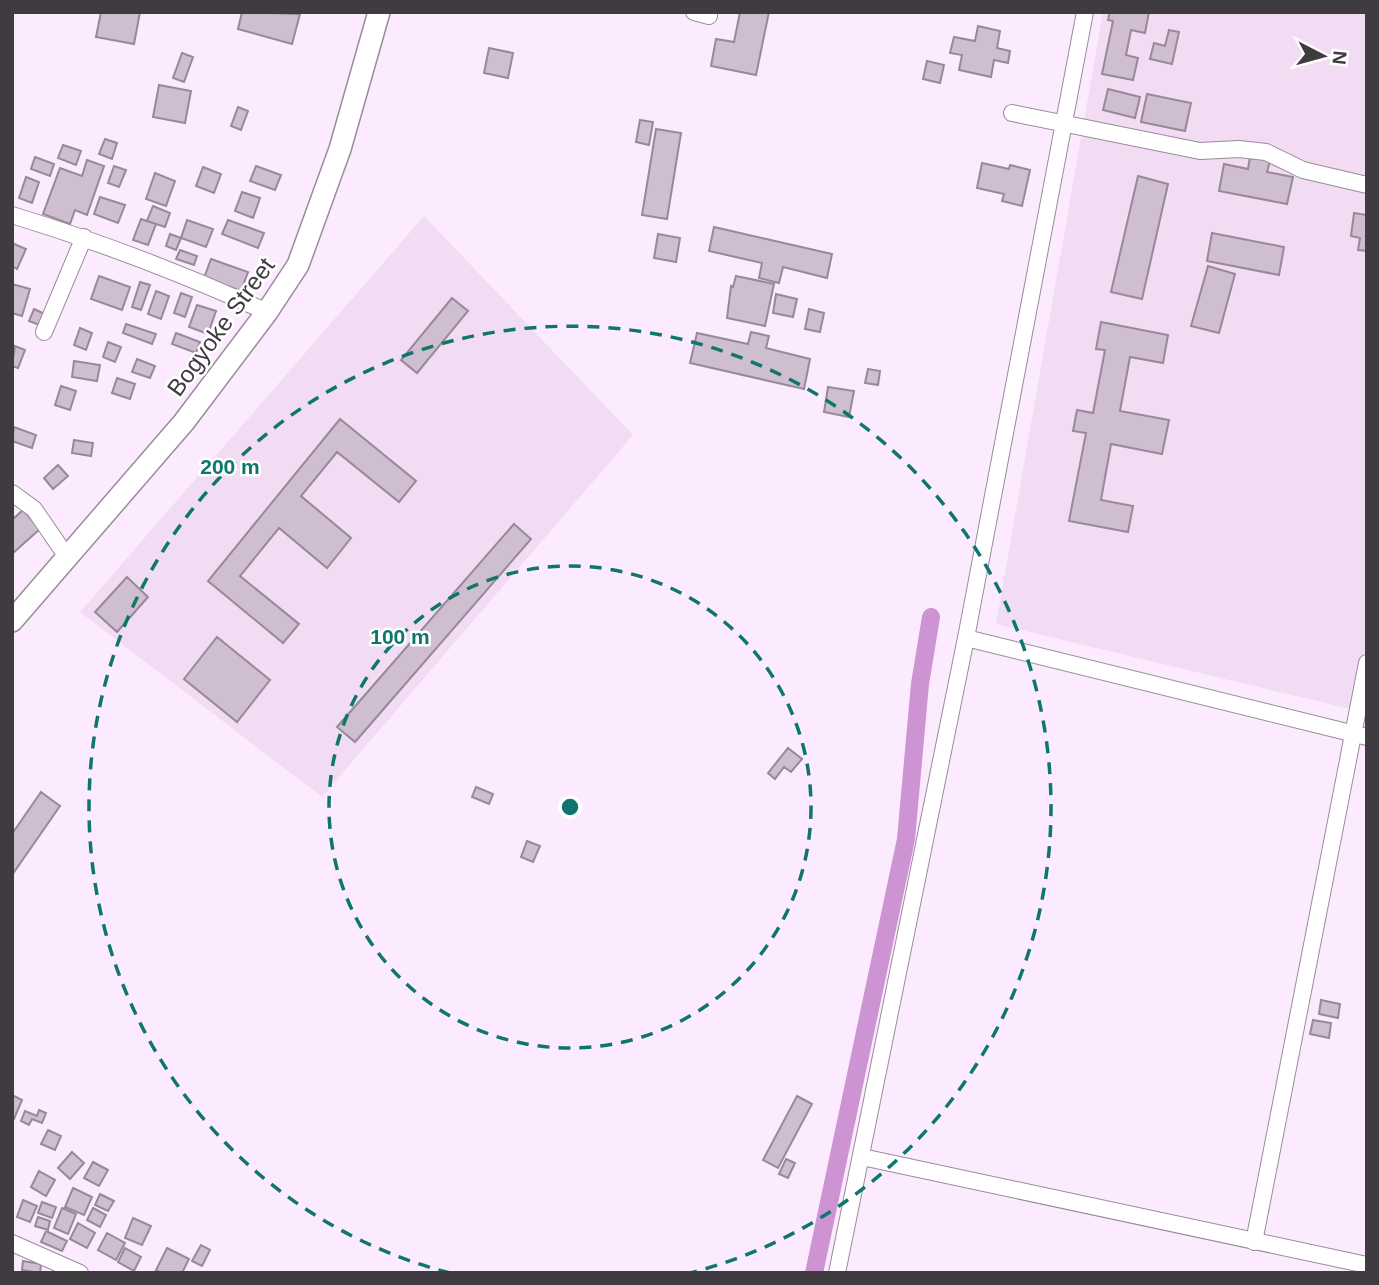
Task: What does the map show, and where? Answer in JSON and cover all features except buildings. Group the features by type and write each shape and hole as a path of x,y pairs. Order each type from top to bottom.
{"main road":[{"name":"Bogyoke Street","path":"12,621 184,422 267,312 298,265 340,149 380,12"}],"street":[{"path":"837,1273 966,638 1085,12"},
{"path":"1012,113 1200,150 1239,149 1266,152 1303,170 1367,185"},
{"path":"12,215 84,237 194,279 267,312"},
{"path":"44,332 84,237"},
{"path":"12,493 34,509 67,557"},
{"path":"966,638 1360,736"},
{"path":"1254,1242 1360,736 1367,663"},
{"path":"862,1157 1367,1265"},
{"path":"12,1243 80,1273"}],"shaded area":[{"path":"1103,12 1367,12 1367,713 996,624"},
{"path":"424,216 633,435 322,797 80,612"}],"waterway":[{"path":"814,1273 906,839 920,684 931,617"}]}
